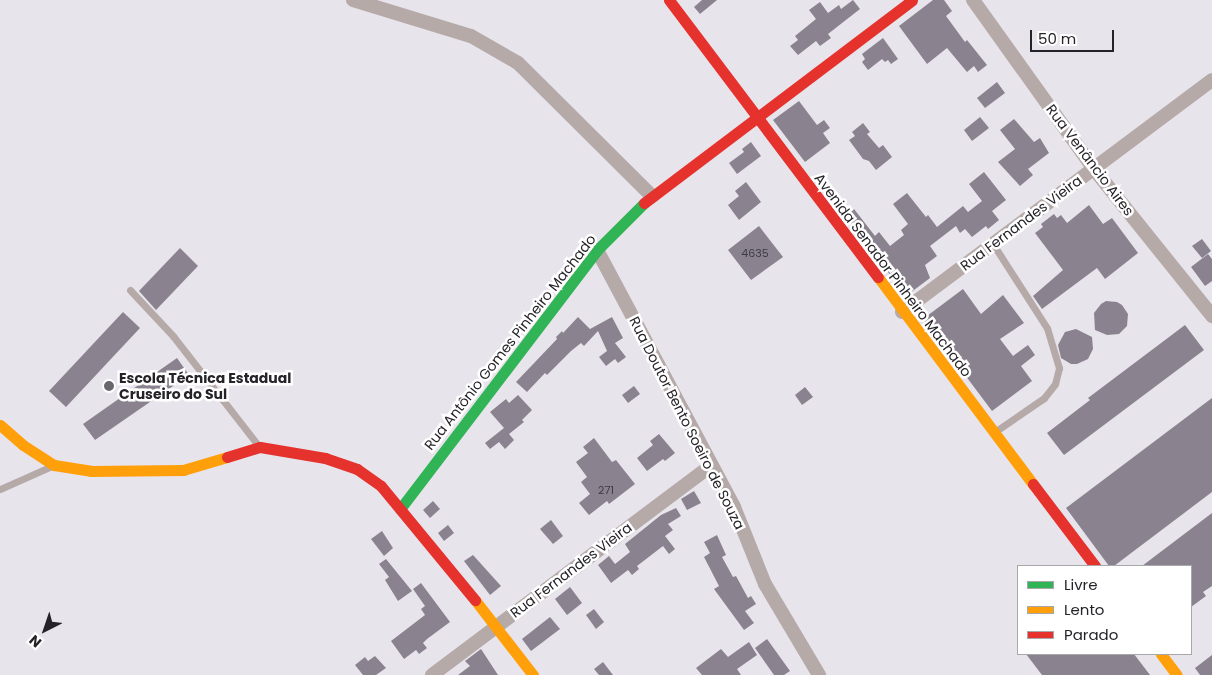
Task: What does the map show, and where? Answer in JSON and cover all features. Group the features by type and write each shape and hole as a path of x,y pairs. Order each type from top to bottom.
{"street":[{"path":"353,0 471,36 518,63 652,196"},
{"name":"Avenida Senador Pinheiro Machado","path":"669,0 1094,565"},
{"name":"Rua Antônio Gomes Pinheiro Machado","path":"400,509 597,250 652,196 912,0"},
{"name":"Rua Venâncio Aires","path":"973,0 1094,169 1212,316"},
{"name":"Rua Fernandes Vieira","path":"902,312 1212,80"},
{"name":"Rua Doutor Bento Soeiro de Souza","path":"597,250 710,466 734,507 765,584 819,675"},
{"path":"0,424 23,445 54,465 91,470 183,470 260,447 325,458 357,470 381,486 496,625 533,675"},
{"name":"Rua Fernandes Vieira","path":"432,675 496,625 710,466"},
{"path":"1162,655 1177,675"}],"lane":[{"path":"993,244 1047,328 1059,368 1055,384 1044,398 994,433"},
{"path":"130,290 172,336 260,447"},
{"path":"0,490 54,465"}],"building":[{"path":"702,0 717,0 700,14 694,7"},
{"path":"853,0 860,9 828,34 831,38 820,46 816,41 798,55 790,46 798,40 795,36 816,19 809,10 820,2 828,13 839,5 841,9"},
{"path":"933,0 944,0 952,11 946,16 965,42 967,40 987,65 978,72 974,66 967,72 947,48 927,64 899,26"},
{"path":"883,38 898,59 891,64 888,60 885,62 882,59 868,70 862,62 865,59 862,54"},
{"path":"997,82 1005,93 985,108 977,98"},
{"path":"799,101 817,125 824,120 830,128 823,133 830,143 805,162 773,120"},
{"path":"980,117 989,128 972,141 964,130"},
{"path":"1014,119 1034,142 1040,138 1049,153 1028,169 1033,175 1020,186 998,162 1015,149 1000,130"},
{"path":"863,123 870,132 867,134 879,148 883,145 892,157 876,170 869,161 863,159 849,140 855,136 852,132"},
{"path":"751,142 761,156 737,174 729,163 744,152 742,149"},
{"path":"984,172 1006,200 992,211 999,220 988,229 986,226 972,237 965,229 960,233 956,226 930,246 937,256 925,265 930,278 906,296 846,216 854,209 875,236 879,232 890,246 904,235 901,230 908,224 893,204 907,193 926,217 928,215 937,227 963,206 968,212 982,201 969,184"},
{"path":"746,182 761,202 739,220 728,205 739,196 735,191"},
{"path":"1089,205 1103,224 1112,218 1138,253 1105,279 1097,268 1042,309 1033,296 1063,270 1035,233 1043,227 1041,224 1054,214 1057,218 1061,215 1067,223"},
{"path":"759,226 783,257 751,280 728,250"},
{"path":"1202,239 1211,251 1202,258 1192,246"},
{"path":"180,248 198,266 156,310 139,291"},
{"path":"1208,254 1212,259 1212,281 1205,286 1191,267"},
{"path":"963,289 981,314 1003,295 1024,323 1000,339 1013,356 1028,345 1035,355 1021,366 1032,381 992,411 923,319"},
{"path":"1106,301 1117,302 1122,305 1128,314 1127,326 1119,334 1107,335 1095,330 1094,313"},
{"path":"123,312 140,328 66,407 49,391"},
{"path":"578,317 590,329 612,317 623,338 615,343 626,357 618,363 615,359 606,366 599,357 607,351 598,331 584,346 581,343 547,375 545,373 527,392 516,382 557,339 556,337 562,331 563,333"},
{"path":"1185,325 1204,350 1064,455 1047,433 1090,400 1088,398"},
{"path":"1076,329 1092,337 1093,349 1088,359 1077,364 1071,364 1061,358 1058,345 1065,332"},
{"path":"177,358 189,375 95,440 83,424"},
{"path":"634,386 640,394 628,403 622,395"},
{"path":"805,387 813,397 802,405 795,395"},
{"path":"518,395 532,410 522,420 524,422 509,434 514,440 505,449 499,442 490,449 485,443 504,428 490,412 506,399 509,403"},
{"path":"1212,398 1212,492 1115,565 1108,565 1066,508"},
{"path":"659,434 675,453 647,471 637,458 653,445 650,441"},
{"path":"594,438 612,462 616,460 635,484 609,504 607,501 589,515 579,503 590,494 581,482 587,477 576,462 588,453 583,447"},
{"path":"694,491 701,503 687,510 681,499"},
{"path":"433,501 440,509 430,518 423,510"},
{"path":"676,508 681,516 668,524 673,530 665,536 675,549 669,554 663,546 637,566 639,569 632,575 628,570 611,583 598,565 609,556 615,564 630,552 625,544 661,515"},
{"path":"1212,513 1212,586 1203,592 1206,596 1192,606 1192,565 1143,565"},
{"path":"551,520 563,536 553,544 540,529"},
{"path":"448,525 454,533 444,541 438,533"},
{"path":"382,531 393,548 384,556 371,539"},
{"path":"717,535 726,555 722,557 733,577 736,576 748,598 751,596 756,604 745,611 754,623 744,630 714,589 719,586 704,557 710,553 704,542"},
{"path":"473,555 501,586 490,595 464,561"},
{"path":"386,559 412,591 398,601 385,580 389,577 379,564"},
{"path":"421,583 450,622 423,643 427,648 419,654 416,650 404,659 391,641 425,615 421,609 425,606 413,589"},
{"path":"570,587 582,603 567,615 555,599"},
{"path":"594,609 604,622 596,629 586,615"},
{"path":"550,617 560,629 531,651 522,639"},
{"path":"767,639 790,671 784,675 774,675 755,648"},
{"path":"749,642 757,655 737,669 741,675 702,675 696,668 721,649 728,657"},
{"path":"481,649 498,675 458,675 470,666 465,661"},
{"path":"1027,655 1135,655 1150,675 1042,675"},
{"path":"1212,655 1212,675 1200,675 1195,668"},
{"path":"375,656 386,668 376,675 363,675 355,665 365,657 368,661"},
{"path":"603,662 613,675 599,675 594,669"}],"traffic: fast":[{"path":"400,509 597,250 644,203"}],"traffic: slow":[{"path":"878,277 1033,484"},
{"path":"0,425 23,445 54,465 91,471 183,470 227,457"},
{"path":"475,600 533,675"},
{"path":"1162,655 1177,675"}],"traffic: jam":[{"path":"669,0 878,277"},
{"path":"644,203 912,0"},
{"path":"227,457 260,447 325,458 357,469 381,486 475,600"},
{"path":"1033,484 1094,565"}],"place":[{"name":"Escola Técnica Estadual Cruseiro do Sul","path":"109,386"}]}
